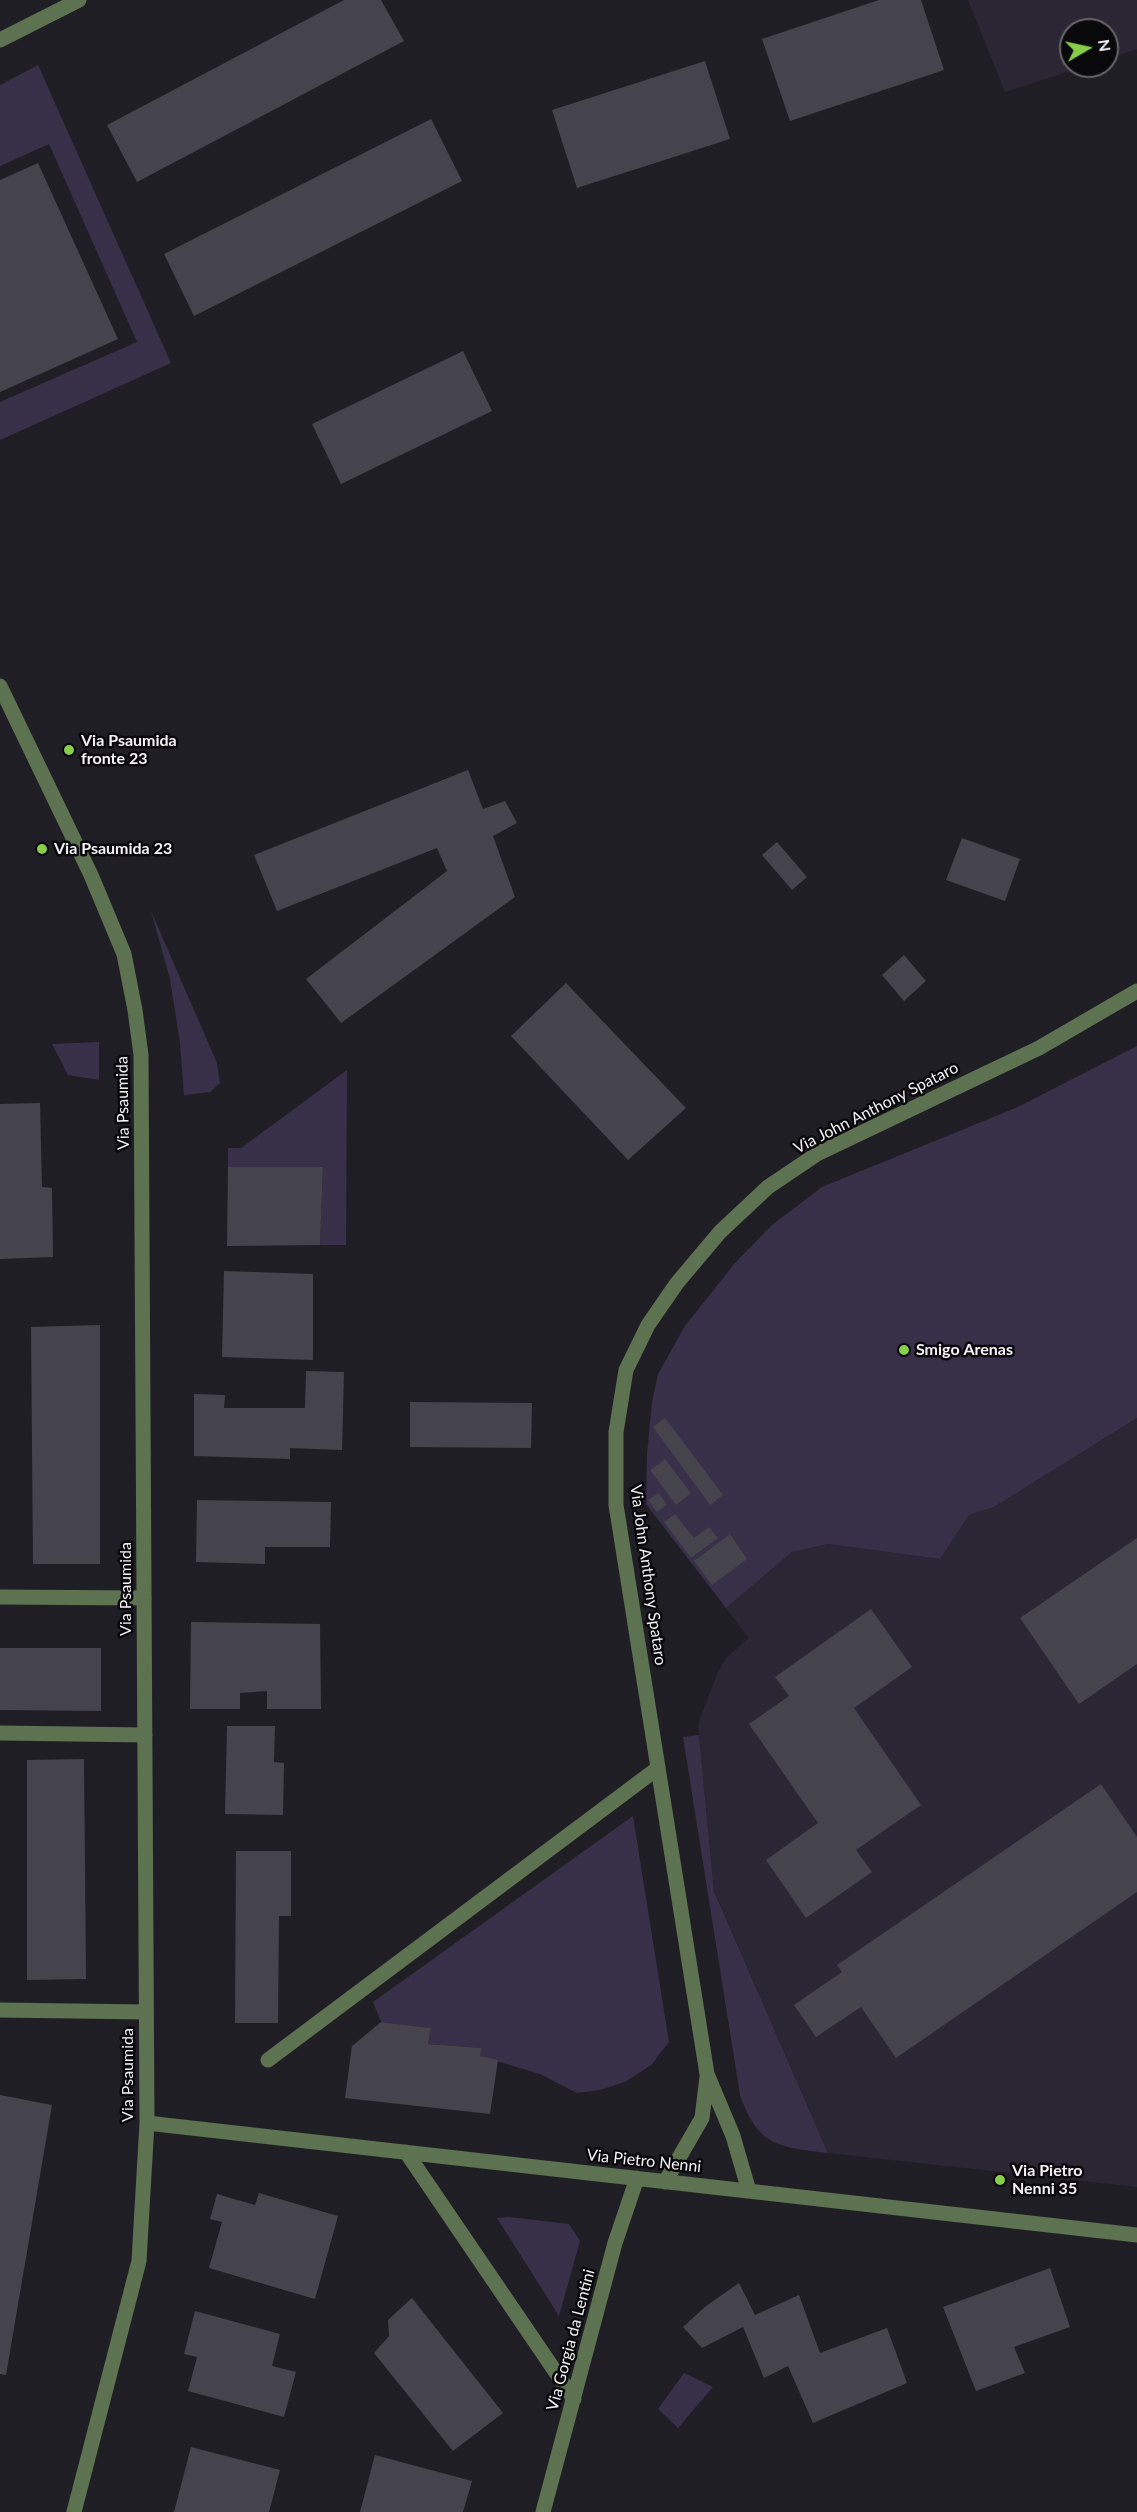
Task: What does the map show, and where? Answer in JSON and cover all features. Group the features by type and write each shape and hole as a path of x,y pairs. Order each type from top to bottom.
{"street":[{"path":"0,40 79,0"},
{"name":"Via Psaumida","path":"0,686 91,875 120,944 135,1010 141,1055 147,2123 139,2261 74,2512"},
{"name":"Via John Anthony Spataro","path":"707,2074 616,1505 615,1432 626,1370 648,1324 677,1283 720,1232 768,1187 817,1154 1039,1048 1137,991"},
{"path":"0,1597 144,1598"},
{"path":"0,1733 145,1735"},
{"path":"268,2060 658,1768"},
{"path":"0,2010 146,2012"},
{"path":"665,2182 702,2118 707,2074"},
{"path":"707,2074 733,2136 749,2191"},
{"name":"Via Pietro Nenni","path":"147,2123 1137,2235"},
{"path":"406,2152 574,2399"},
{"name":"Via Gorgia da Lentini","path":"543,2512 615,2243 637,2178"}],"shaded area":[{"path":"968,0 1137,0 1137,49 1119,55 1119,18 1059,18 1059,74 1005,92"},
{"path":"38,65 171,363 0,440 0,402 137,342 49,144 0,166 0,85"},
{"path":"151,911 217,1063 220,1083 210,1092 184,1095 180,1043 170,979"},
{"path":"99,1042 99,1080 68,1075 52,1044"},
{"name":"Smigo Arenas","path":"1137,1046 1137,1418 994,1507 969,1515 940,1559 828,1544 792,1552 726,1608 646,1504 647,1454 652,1402 658,1374 685,1326 735,1263 772,1225 822,1187 1018,1107"},
{"path":"347,1070 346,1245 320,1245 323,1167 228,1167 228,1148 241,1148"},
{"path":"1137,1418 1137,2187 828,2153 714,1890 698,1724 718,1672 727,1657 749,1638 726,1608 792,1552 828,1544 939,1559 969,1515 994,1507"},
{"path":"699,1735 714,1891 828,2153 796,2149 772,2141 754,2125 740,2095 683,1737"},
{"path":"633,1816 669,2042 651,2065 625,2082 600,2090 577,2093 540,2074 480,2056 481,2048 428,2044 431,2028 381,2022 373,2002"},
{"path":"509,2217 569,2224 580,2241 559,2316 497,2218"},
{"path":"684,2373 713,2387 678,2428 658,2409"}],"building":[{"path":"344,0 381,0 404,41 137,182 107,125"},
{"path":"879,0 921,0 944,70 790,121 762,39"},
{"path":"705,61 730,139 577,188 552,110"},
{"path":"431,119 462,181 194,316 164,254"},
{"path":"38,163 118,339 0,392 0,180"},
{"path":"463,351 492,411 341,484 312,424"},
{"path":"468,770 483,809 505,801 517,823 493,836 515,897 341,1023 306,979 447,871 437,848 277,911 254,855"},
{"path":"962,838 1020,859 1005,901 946,880"},
{"path":"777,842 807,877 792,890 762,855"},
{"path":"904,955 926,981 904,1001 882,975"},
{"path":"566,983 686,1108 628,1160 511,1036"},
{"path":"40,1103 42,1187 52,1188 53,1257 0,1259 0,1104"},
{"path":"228,1167 323,1167 320,1245 227,1246"},
{"path":"224,1271 313,1274 313,1360 222,1357"},
{"path":"100,1325 100,1564 33,1564 31,1327"},
{"path":"306,1371 344,1372 342,1450 290,1448 290,1459 194,1456 194,1394 225,1395 224,1408 305,1408"},
{"path":"410,1402 532,1403 531,1448 410,1447"},
{"path":"665,1418 723,1495 710,1505 653,1427"},
{"path":"665,1459 691,1493 676,1505 650,1470"},
{"path":"659,1493 667,1505 657,1512 648,1500"},
{"path":"197,1500 331,1502 330,1547 265,1547 265,1564 196,1562"},
{"path":"675,1514 694,1538 709,1527 718,1538 691,1558 664,1522"},
{"path":"730,1534 747,1559 712,1585 694,1561"},
{"path":"1137,1538 1137,1664 1079,1704 1020,1618"},
{"path":"871,1609 912,1667 854,1708 921,1805 856,1850 872,1872 806,1918 766,1860 818,1823 749,1724 789,1696 775,1677"},
{"path":"191,1622 320,1624 321,1709 267,1709 267,1691 240,1693 240,1709 190,1709"},
{"path":"0,1648 101,1648 101,1711 0,1710"},
{"path":"227,1726 275,1726 274,1762 284,1763 283,1815 225,1814"},
{"path":"84,1759 86,1979 27,1980 27,1760"},
{"path":"1101,1784 1137,1837 1137,1892 896,2058 861,2007 816,2037 794,2005 842,1972 837,1965"},
{"path":"236,1851 291,1851 291,1916 279,1916 278,2023 235,2023"},
{"path":"381,2022 431,2028 428,2044 482,2048 480,2056 498,2060 490,2114 345,2098 352,2046"},
{"path":"0,2095 52,2105 6,2375 0,2374"},
{"path":"259,2193 338,2216 315,2299 209,2268 222,2222 210,2219 217,2194 255,2205"},
{"path":"1050,2268 1070,2327 1014,2347 1025,2373 976,2391 943,2307"},
{"path":"739,2283 755,2315 799,2295 820,2353 887,2328 907,2383 813,2423 788,2366 764,2378 743,2327 702,2348 683,2327 706,2306"},
{"path":"412,2298 503,2413 453,2451 374,2353 389,2336 388,2320"},
{"path":"195,2311 280,2334 272,2366 296,2372 284,2417 188,2391 197,2357 184,2354"},
{"path":"191,2447 280,2470 269,2512 174,2512"},
{"path":"375,2455 472,2481 463,2512 360,2512"}],"place":[{"name":"Via Psaumida fronte 23","path":"69,750"},
{"name":"Via Psaumida 23","path":"42,849"},
{"name":"Smigo Arenas","path":"904,1350"},
{"name":"Via Pietro Nenni 35","path":"1000,2180"}]}
